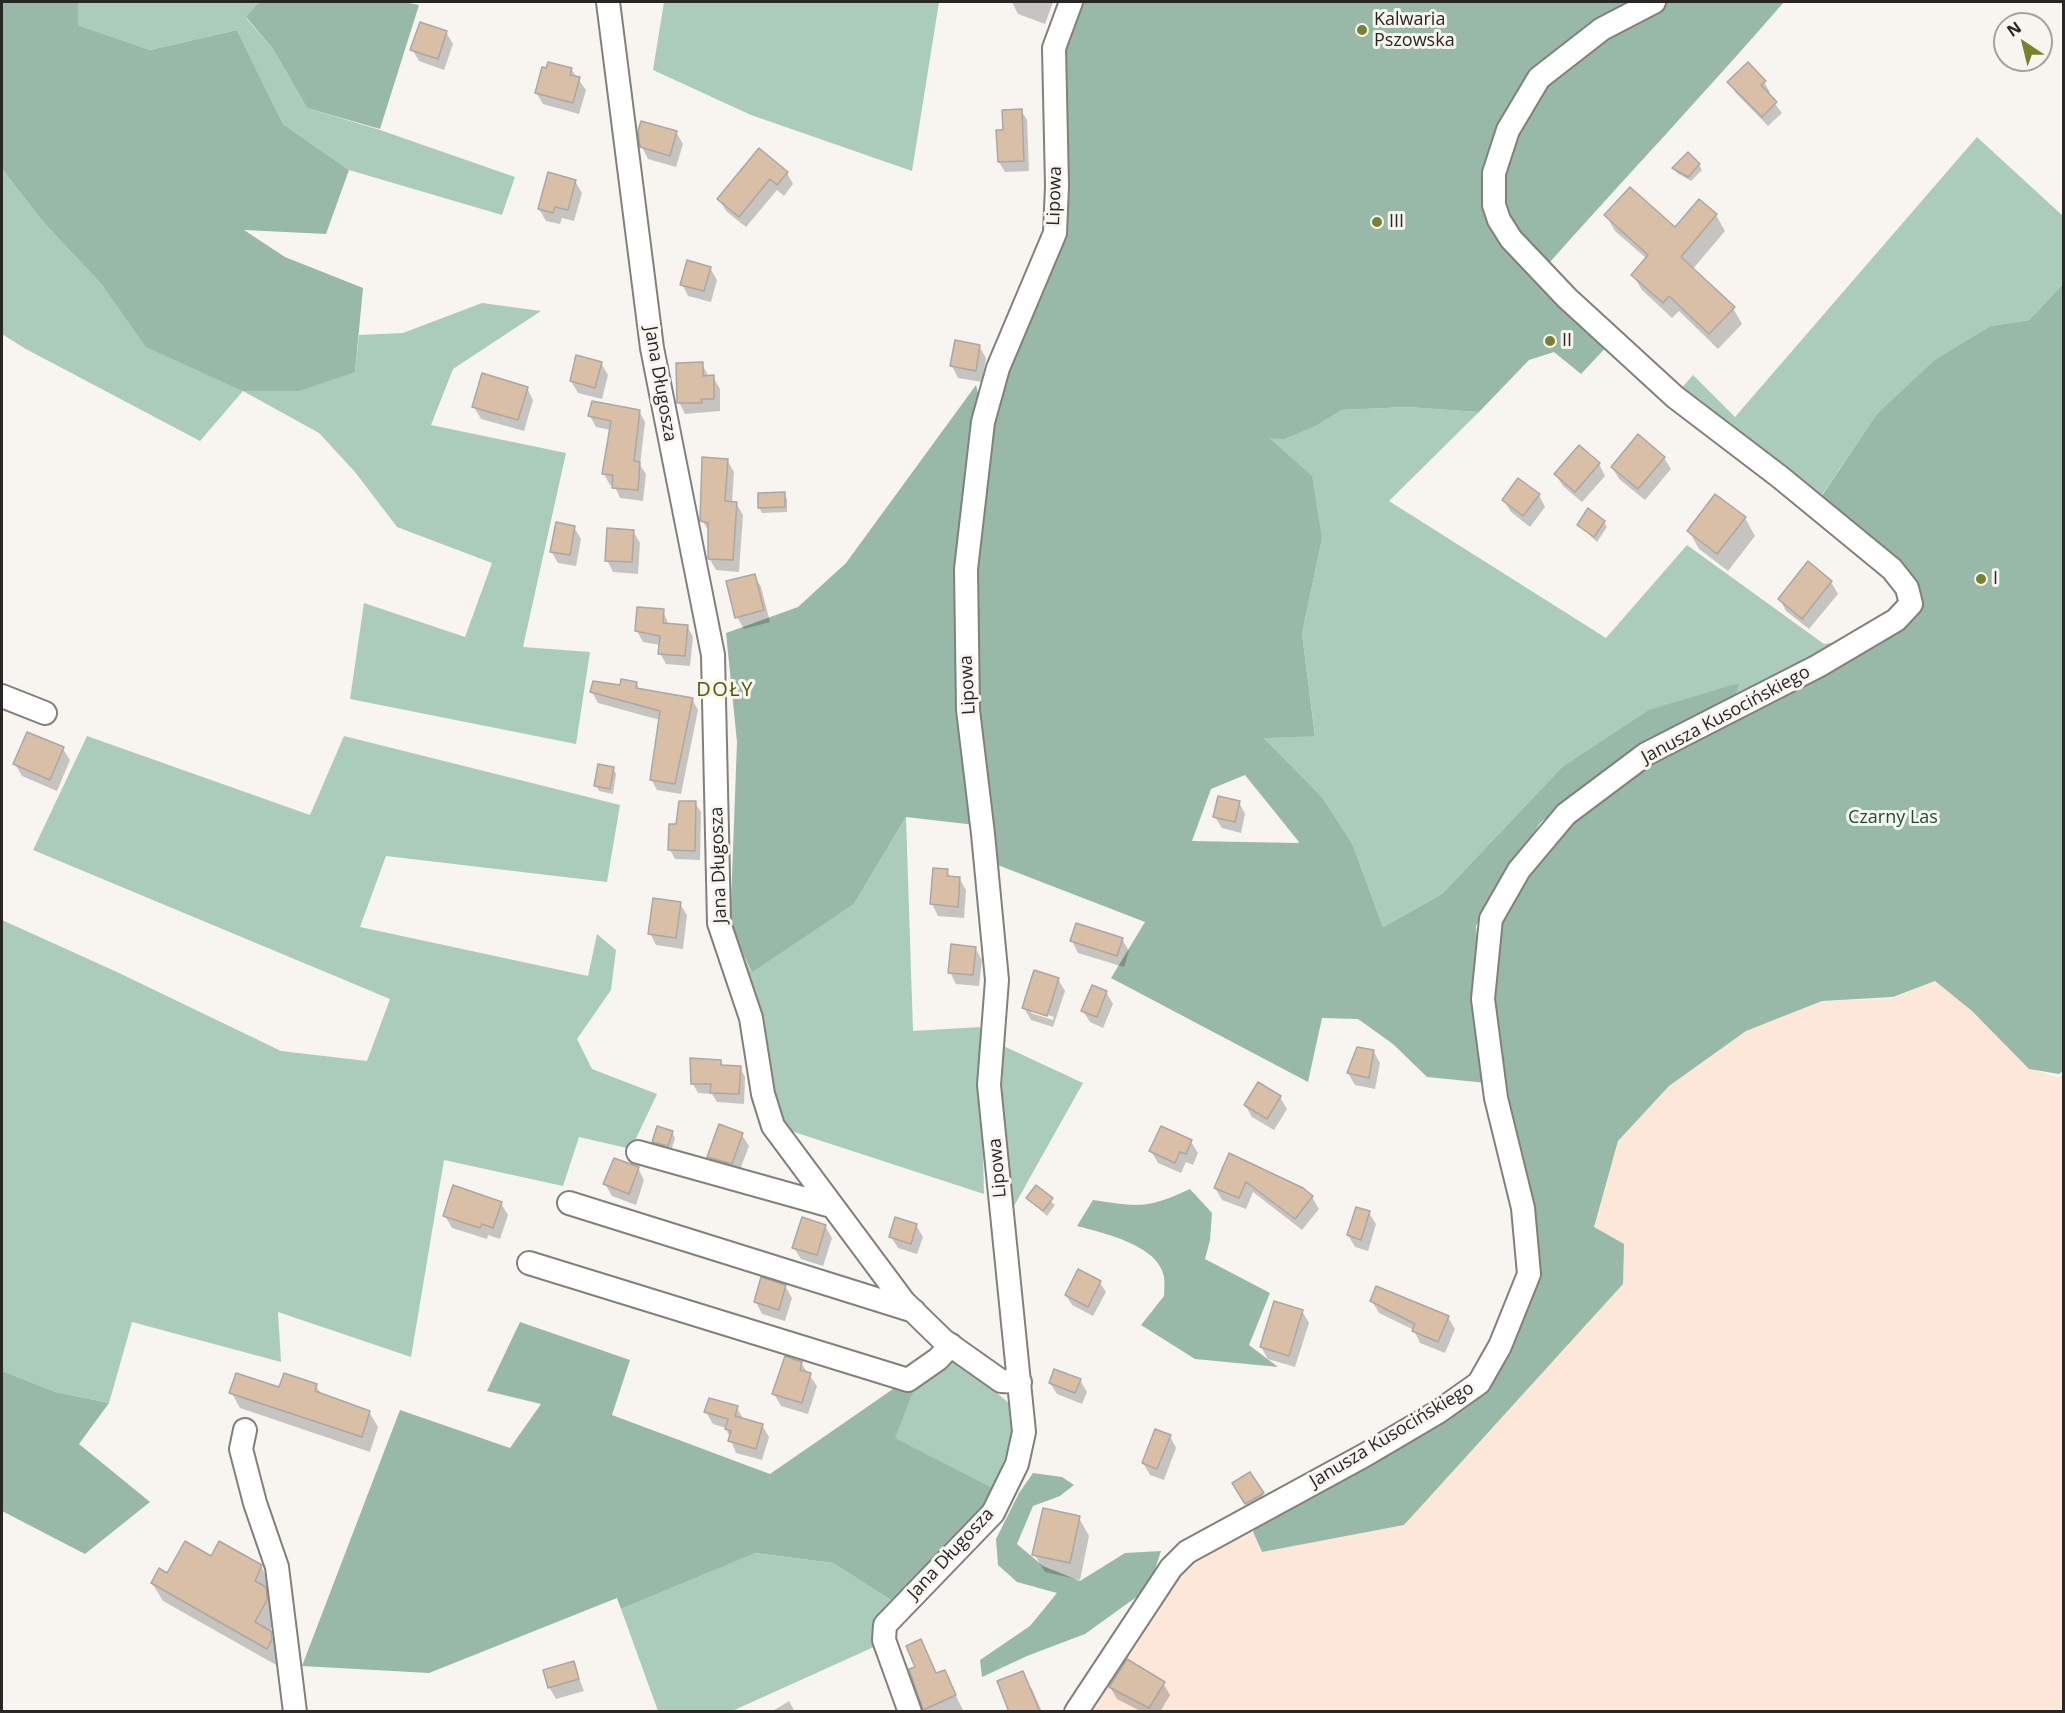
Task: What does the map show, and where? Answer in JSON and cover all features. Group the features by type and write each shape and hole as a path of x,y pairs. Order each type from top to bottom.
{"street":[{"name":"Jana Długosza","path":"608,2 652,348 713,655 718,923 751,1018 763,1094 773,1126 831,1206 914,1311 951,1345 1001,1381 1020,1382 1024,1432 1017,1464 993,1513 885,1625 884,1640 910,1712"},
{"name":"Lipowa","path":"1020,1382 988,1085 997,980 968,710 966,569 983,422 998,368 1055,233 1057,186 1054,48 1071,2"},
{"name":"Janusza Kusocińskiego","path":"1076,1712 1171,1568 1188,1552 1365,1455 1438,1412 1479,1383 1500,1346 1528,1274 1523,1208 1496,1098 1483,999 1491,919 1518,870 1566,814 1646,754 1818,666 1896,620 1911,604 1907,588 1892,569 1780,477 1675,397 1567,298 1511,239 1499,220 1494,204 1494,173 1508,130 1539,78 1602,29 1654,2"},
{"path":"2,696 45,713"},
{"path":"638,1152 831,1206"},
{"path":"569,1203 914,1311"},
{"path":"529,1263 908,1380 938,1359 951,1345"},
{"path":"245,1430 241,1449 255,1503 277,1567 295,1712"}],"shaded area":[{"path":"1935,981 1972,1011 2029,1068 2058,1078 2063,1073 2063,1711 1085,1712 1123,1651 1188,1565 1228,1542 1253,1532 1261,1552 1405,1525 1594,1227 1618,1141 1669,1086 1746,1031 1822,1001 1891,999"}],"green space":[{"path":"2,2 78,2 78,25 150,50 237,30 283,124 349,170 326,234 244,230 285,257 363,288 355,372 299,391 243,391 146,347 103,286 44,223 2,169"},
{"path":"78,2 259,2 246,18 273,49 307,108 380,130 515,177 502,215 349,170 283,124 237,30 150,50 78,25"},
{"path":"259,2 404,2 419,5 380,129 307,108 273,49 246,17"},
{"path":"664,2 939,2 912,171 751,115 653,70"},
{"path":"1065,2 1784,2 1542,271 1612,341 1581,374 1554,352 1529,360 1479,412 1407,407 1342,410 1315,426 1284,439 1269,438 1312,476 1322,539 1302,633 1315,736 1264,738 1322,797 1352,843 1383,927 1442,894 1561,768 1649,710 1739,683 1736,695 1650,740 1541,822 1491,896 1476,926 1487,1083 1427,1077 1393,1044 1358,1019 1322,1018 1308,1082 1111,978 1145,922 995,864 975,656 975,825 906,817 854,904 752,972 730,929 737,742 726,633 798,607 846,563 976,385 979,397 966,462 965,501 1050,232","holes":["1245,775 1298,843 1192,841 1211,789"]},
{"path":"1977,137 2063,216 2063,284 2029,320 1991,326 1876,415 1822,495 1679,391 1693,375 1735,417"},
{"path":"2,169 44,223 103,286 355,372 359,335 403,333 482,303 541,311 453,369 431,425 566,453 523,647 590,652 576,744 350,699 364,603 465,637 492,563 397,527 355,472 319,433 243,391 200,441 24,348 2,334"},
{"name":"Czarny Las","path":"2063,284 2063,1071 2059,1074 2029,1069 1972,1011 1935,981 1893,997 1822,1001 1746,1031 1669,1086 1618,1141 1594,1227 1624,1244 1623,1284 1404,1525 1262,1552 1253,1532 1262,1519 1446,1413 1496,1378 1530,1275 1485,1000 1492,919 1519,870 1646,754 1910,604 1815,506 1876,415 1935,360 1991,326 2029,320"},
{"path":"1407,407 1479,412 1389,501 1606,638 1687,545 1824,644 1838,642 1736,695 1738,683 1561,768 1442,894 1383,927 1352,843 1322,797 1263,737 1315,735 1302,633 1322,539 1268,438 1323,421 1342,410"},
{"path":"87,736 310,815 344,736 620,805 607,882 386,856 360,927 588,976 597,934 616,950 611,990 577,1039 592,1069 657,1094 631,1149 579,1137 563,1186 444,1160 411,1357 278,1312 281,1362 132,1322 109,1403 56,1392 2,1371 2,920 117,972 281,1051 367,1061 390,999 33,850"},
{"path":"906,817 913,1031 980,1027 984,1194 791,1131 775,1106 730,929 751,971 854,904"},
{"path":"997,1043 1083,1083 1009,1215"},
{"path":"1190,1189 1212,1213 1210,1240 1205,1259 1270,1293 1249,1345 1278,1367 1195,1359 1141,1325 1164,1296 1164,1277 1160,1266 1152,1257 1128,1242 1077,1226 1093,1200 1143,1205"},
{"path":"520,1322 630,1360 612,1415 770,1474 922,1369 895,1438 993,1488 977,1519 891,1600 833,1563 755,1553 621,1609 617,1598 429,1673 302,1666 400,1410 510,1448 541,1404 487,1391"},
{"path":"938,1359 960,1361 1011,1405 1016,1431 993,1488 894,1438 922,1369"},
{"path":"2,1371 56,1392 109,1403 79,1444 150,1502 85,1554 2,1511"},
{"path":"1033,1473 1062,1477 1074,1485 1060,1496 1033,1506 1017,1544 1043,1566 1080,1581 1125,1553 1161,1551 1149,1588 1085,1634 1027,1656 982,1677 980,1660 1030,1626 1057,1593 1017,1582 998,1565 996,1539 1019,1493"},
{"path":"754,1553 833,1563 891,1600 879,1614 876,1646 730,1712 658,1711 621,1609"}],"building":[{"path":"420,22 447,31 438,59 410,50"},
{"path":"548,62 572,68 570,75 580,77 573,103 535,93 542,67 546,68"},
{"path":"1748,62 1766,81 1761,85 1777,102 1762,117 1727,82"},
{"path":"1022,109 1024,161 998,162 996,130 1003,130 1002,110"},
{"path":"641,121 677,131 670,156 640,147 638,131"},
{"path":"759,148 788,172 777,185 770,179 739,217 717,199"},
{"path":"1688,152 1700,164 1688,177 1672,168"},
{"path":"548,172 576,180 568,210 555,207 553,213 538,209"},
{"path":"1630,187 1675,227 1699,199 1717,214 1681,257 1735,307 1709,334 1669,296 1663,303 1631,275 1648,255 1604,215"},
{"path":"687,260 711,267 704,291 680,285"},
{"path":"955,340 980,345 976,371 950,366"},
{"path":"576,355 602,362 595,388 570,381"},
{"path":"703,362 703,376 714,375 714,399 701,399 702,403 677,403 676,363"},
{"path":"482,373 528,387 518,420 472,407"},
{"path":"592,401 640,410 634,461 640,462 638,490 612,488 613,475 602,474 611,421 588,416"},
{"path":"1638,434 1665,457 1638,489 1611,467"},
{"path":"1579,445 1600,463 1575,492 1554,474"},
{"path":"702,457 728,459 725,501 737,502 733,560 708,559 708,523 700,521"},
{"path":"1518,478 1540,494 1523,516 1502,500"},
{"path":"785,492 785,507 758,508 758,493"},
{"path":"1715,494 1746,517 1717,554 1687,531"},
{"path":"1588,508 1605,521 1594,537 1577,525"},
{"path":"556,522 575,526 570,555 550,552"},
{"path":"607,528 634,530 632,562 605,561"},
{"path":"1808,561 1832,581 1802,619 1778,599"},
{"path":"755,574 764,610 735,618 726,581"},
{"path":"637,607 664,609 663,623 688,625 685,656 658,654 660,636 635,631"},
{"path":"621,679 637,682 636,688 693,698 675,784 650,780 660,711 590,692 593,681 620,685"},
{"path":"27,732 64,747 50,780 13,764"},
{"path":"598,764 614,767 610,789 594,786"},
{"path":"1218,796 1240,801 1235,822 1213,817"},
{"path":"679,801 696,801 695,851 668,850 669,824 676,824"},
{"path":"933,868 948,869 947,876 960,877 958,907 930,904"},
{"path":"653,898 681,902 676,938 648,934"},
{"path":"1076,923 1123,938 1117,956 1070,941"},
{"path":"951,944 976,947 973,975 948,973"},
{"path":"1034,970 1059,978 1047,1016 1022,1008"},
{"path":"1092,985 1107,991 1097,1017 1081,1011"},
{"path":"1357,1047 1374,1050 1369,1078 1347,1073"},
{"path":"690,1058 721,1060 721,1065 741,1066 739,1094 710,1093 711,1084 691,1084"},
{"path":"1258,1082 1281,1096 1267,1119 1244,1105"},
{"path":"719,1124 743,1133 732,1164 707,1157"},
{"path":"657,1126 673,1131 668,1146 652,1142"},
{"path":"1161,1126 1192,1140 1186,1154 1180,1152 1175,1163 1149,1151"},
{"path":"1229,1153 1303,1188 1313,1196 1295,1219 1246,1182 1239,1198 1214,1188"},
{"path":"614,1158 639,1167 629,1194 603,1184"},
{"path":"453,1185 502,1202 493,1228 482,1224 480,1228 443,1216"},
{"path":"1036,1185 1053,1198 1043,1211 1026,1198"},
{"path":"1356,1207 1370,1211 1361,1240 1347,1235"},
{"path":"802,1217 826,1225 817,1255 792,1248"},
{"path":"895,1217 917,1224 911,1244 889,1237"},
{"path":"1078,1269 1101,1281 1088,1307 1065,1295"},
{"path":"761,1277 786,1285 779,1310 754,1302"},
{"path":"1376,1286 1449,1316 1438,1342 1412,1331 1415,1324 1370,1301"},
{"path":"1274,1301 1303,1310 1289,1356 1260,1347"},
{"path":"785,1356 802,1362 800,1370 811,1373 802,1403 772,1394"},
{"path":"1054,1369 1081,1379 1075,1393 1049,1383"},
{"path":"236,1373 279,1387 284,1373 317,1384 315,1391 370,1411 362,1437 229,1393"},
{"path":"709,1398 738,1406 735,1416 763,1424 756,1449 728,1441 731,1431 725,1429 728,1419 704,1412"},
{"path":"1155,1429 1171,1435 1157,1469 1142,1463"},
{"path":"1250,1472 1264,1493 1245,1504 1232,1483"},
{"path":"1043,1508 1080,1516 1070,1563 1032,1555"},
{"path":"185,1541 211,1556 219,1541 262,1565 255,1581 266,1587 267,1600 255,1622 271,1631 272,1639 267,1649 151,1583 159,1568 167,1573"},
{"path":"921,1639 936,1673 945,1670 956,1695 923,1710 909,1669 915,1667 906,1646"},
{"path":"1127,1659 1165,1682 1149,1708 1109,1687"},
{"path":"574,1661 579,1679 548,1688 543,1670"},
{"path":"1023,1671 1040,1712 1009,1712 997,1681"}],"place":[{"name":"Kalwaria Pszowska","path":"1362,30"},
{"name":"III","path":"1377,222"},
{"name":"II","path":"1550,341"},
{"name":"I","path":"1981,579"}],"district":[{"name":"DOŁY","path":"725,690"}]}
